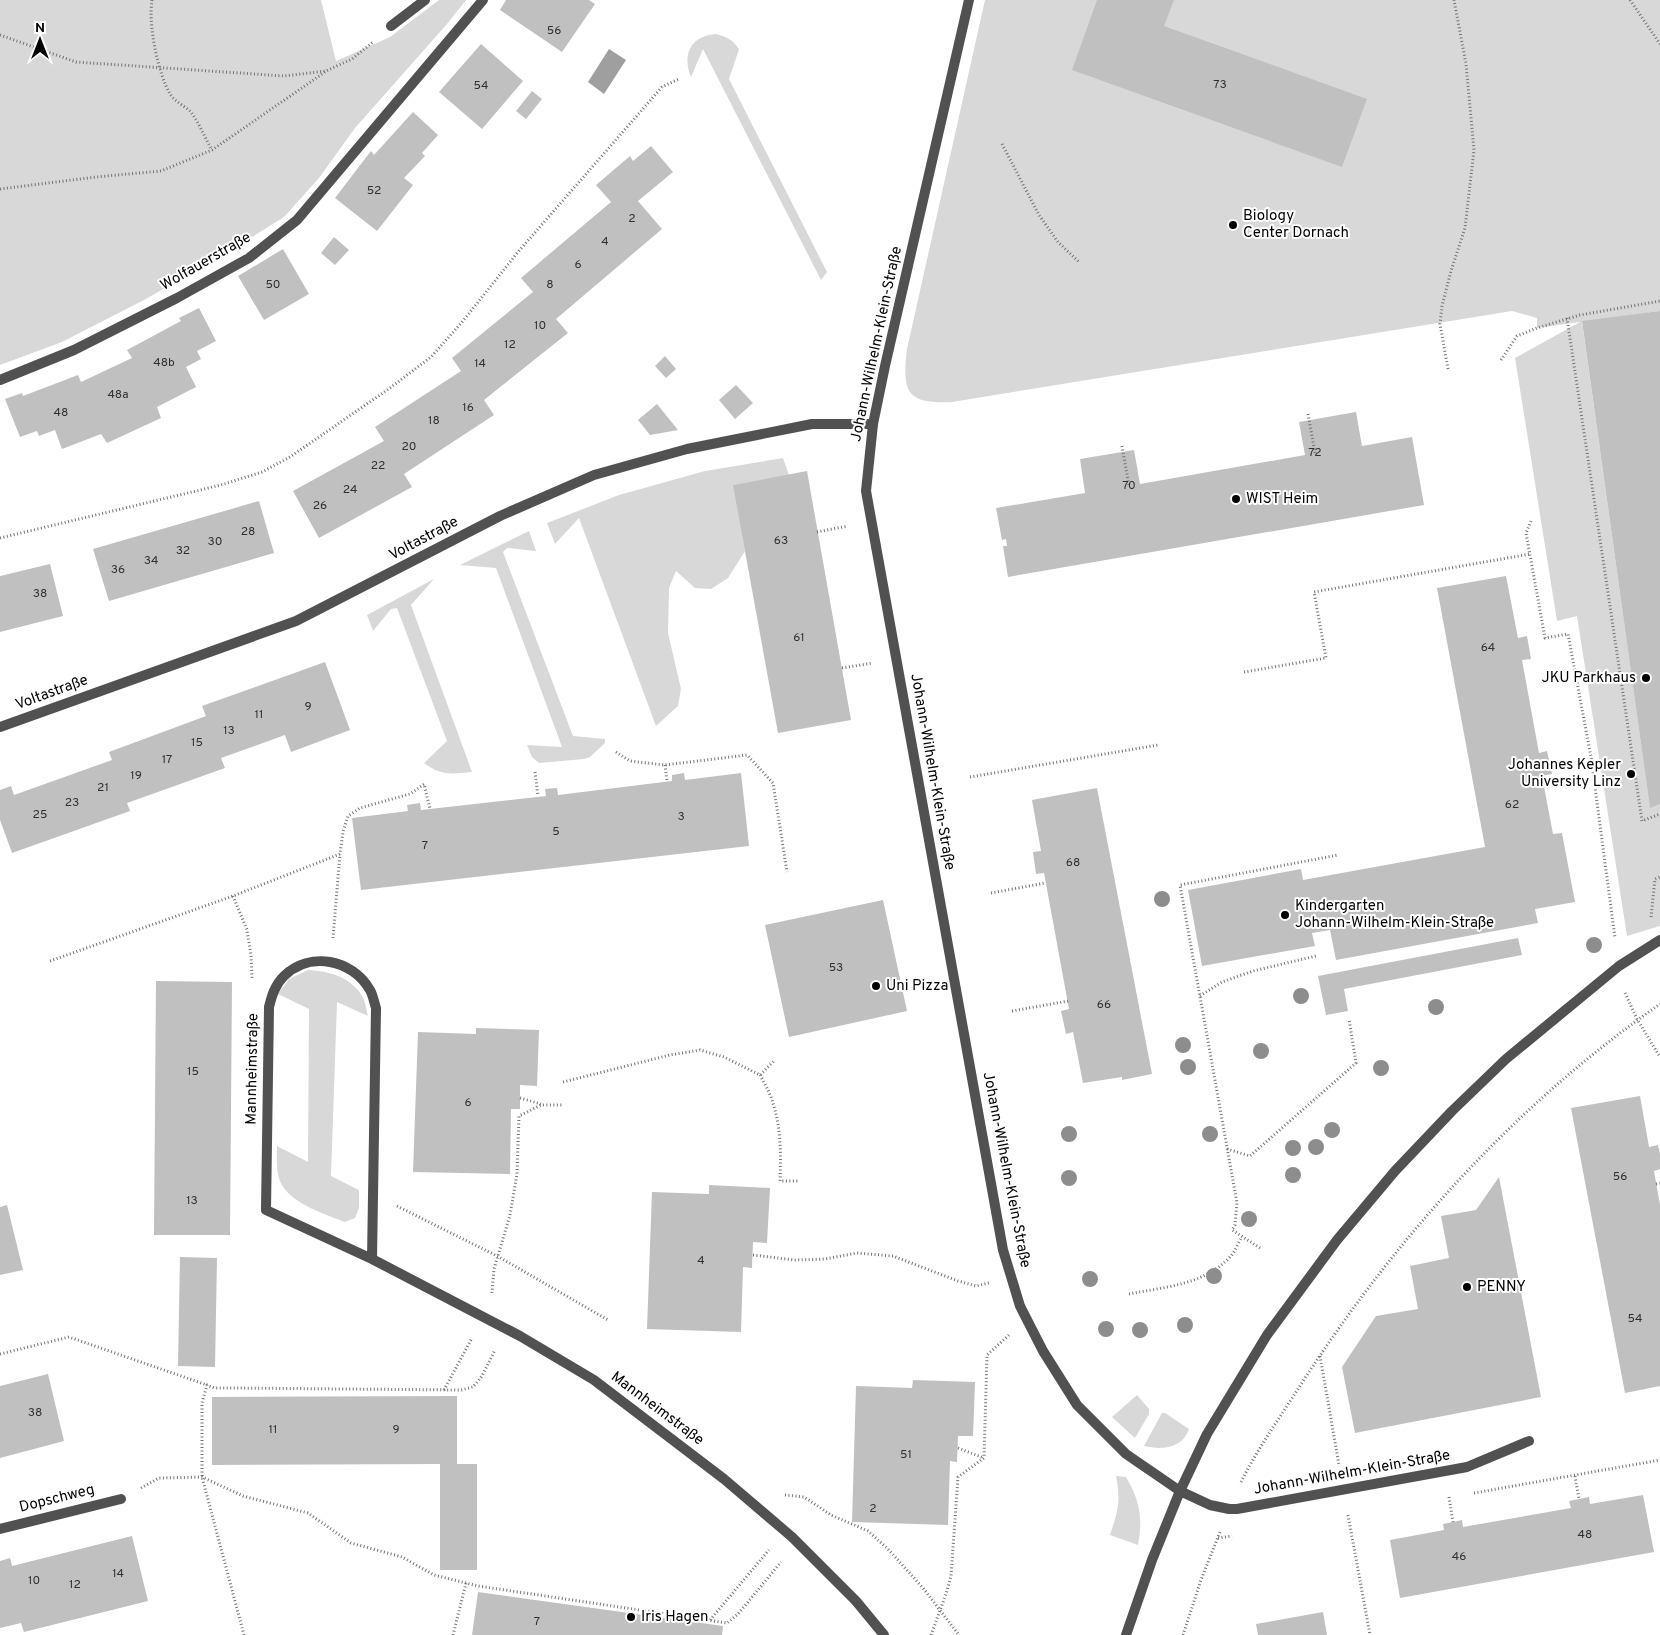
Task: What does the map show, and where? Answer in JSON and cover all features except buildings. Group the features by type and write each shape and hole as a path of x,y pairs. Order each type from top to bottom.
{"street":[{"path":"391,26 425,0"},
{"name":"Wolfauerstraße","path":"0,380 74,350 177,298 249,258 297,220 483,0"},
{"name":"Johann-Wilhelm-Klein-Straße","path":"969,0 873,424 866,491 1003,1250 1020,1306 1043,1351 1077,1405 1126,1454 1180,1490 1210,1505 1236,1509 1467,1467 1529,1441"},
{"name":"Voltastraße","path":"0,728 296,622 500,516 594,475 687,449 812,424 873,424"},
{"path":"1126,1635 1152,1560 1180,1490 1207,1434 1267,1335 1355,1217 1395,1170 1506,1059 1619,966 1660,940"},
{"name":"Mannheimstraße","path":"332,961 314,961 298,966 284,976 274,990 269,1007 266,1210 372,1259 520,1336 594,1380 724,1479 792,1537 856,1601 884,1635"},
{"path":"332,961 348,967 362,978 371,991 376,1008 372,1259"},
{"name":"Dopschweg","path":"0,1528 121,1499"}],"path":[{"path":"152,0 156,52 171,96 190,112 212,150"},
{"path":"1448,369 1440,324 1442,306 1465,228 1474,150 1466,64 1454,0"},
{"path":"1630,0 1660,44"},
{"path":"0,190 96,177 161,171 212,150 326,71 352,59 391,26"},
{"path":"0,35 76,62 284,76 326,71"},
{"path":"0,538 221,484 262,472 290,457 390,388 431,357 463,321 518,252 662,87 679,79"},
{"path":"1002,144 1039,215 1058,242 1079,262"},
{"path":"1501,360 1517,336 1567,318 1660,301"},
{"path":"1567,318 1642,821 1660,814"},
{"path":"1308,414 1315,453"},
{"path":"1122,446 1129,486"},
{"path":"1531,521 1526,533 1545,638 1568,634 1591,757 1616,946"},
{"path":"817,532 848,526"},
{"path":"1244,672 1326,658 1314,592 1530,554"},
{"path":"842,668 873,663"},
{"path":"970,777 1158,745"},
{"path":"616,752 630,761 664,765 747,755 773,783 787,872"},
{"path":"664,765 668,782"},
{"path":"536,772 538,796"},
{"path":"332,961 340,854 343,832 348,816 360,808 406,796 424,784 430,809"},
{"path":"50,961 233,896 340,854"},
{"path":"1260,1248 1232,1230 1235,1225 1237,1203 1180,885 1338,855"},
{"path":"1647,948 1655,879 1660,877"},
{"path":"991,893 1045,883"},
{"path":"233,896 247,930 252,979 274,990"},
{"path":"1200,996 1222,982 1253,971 1316,956"},
{"path":"1621,986 1660,1057"},
{"path":"1012,1011 1068,1001"},
{"path":"1240,1483 1252,1461 1320,1356 1356,1303 1392,1256 1474,1163 1510,1126 1591,1055 1660,1004"},
{"path":"1227,1149 1250,1156 1356,1064 1349,1019"},
{"path":"563,1082 670,1055 700,1050 724,1057 760,1075 773,1103 778,1126 781,1161 780,1180 798,1181"},
{"path":"760,1075 774,1061"},
{"path":"520,1098 541,1104 562,1105"},
{"path":"491,1321 494,1269 510,1215 517,1174 519,1116 541,1104"},
{"path":"374,1194 498,1257 608,1320"},
{"path":"1129,1294 1193,1281 1213,1270 1231,1256 1242,1236"},
{"path":"753,1255 794,1260 825,1259 857,1253 893,1256 958,1281 976,1286 989,1283"},
{"path":"984,1458 987,1355 1009,1334"},
{"path":"443,1390 473,1336"},
{"path":"0,1354 68,1337 214,1388 461,1390 473,1387 482,1376 496,1349"},
{"path":"1320,1356 1340,1471"},
{"path":"207,1385 202,1403 202,1478 244,1635"},
{"path":"958,1448 984,1458"},
{"path":"932,1635 951,1576 958,1477 984,1458"},
{"path":"1575,1476 1579,1499"},
{"path":"121,1499 159,1478 202,1478 243,1496 308,1513 351,1544 402,1556 434,1575 478,1586 727,1622 738,1614 782,1561"},
{"path":"785,1495 804,1497 831,1515 868,1531 888,1549 923,1588 959,1635"},
{"path":"1449,1497 1453,1522"},
{"path":"1348,1515 1370,1635"},
{"path":"1184,1635 1201,1580 1217,1538"},
{"path":"710,1620 770,1549"},
{"path":"453,1635 466,1583"}],"shaded area":[{"path":"0,0 321,0 336,61 390,37 439,0 466,0 355,128 319,178 284,217 223,255 144,300 62,342 0,365"},
{"name":"Biology Center Dornach","path":"985,0 1660,0 1660,311 1582,322 1650,807 1660,804 1660,926 1627,936 1577,616 1557,621 1515,358 1580,322 1537,328 1537,318 1512,311 952,402 925,401 910,392 905,376 907,349"},
{"path":"716,34 729,39 739,49 729,79 827,272 821,280 703,49 691,77 687,61 690,48 700,38"},
{"path":"609,49 626,60 604,94 588,82"},
{"path":"783,458 789,475 734,485 745,551 728,578 711,589 695,588 676,571 669,588 668,633 681,689 678,706 656,726 579,518 555,544 547,523 619,495 705,471"},
{"path":"529,531 536,551 507,548 503,552 573,736 605,739 605,743 590,757 584,759 539,763 532,757 527,745 562,747 496,568 460,565"},
{"path":"434,579 411,605 472,772 441,772 424,763 447,741 397,608 391,609 373,631 367,615"},
{"path":"308,970 339,976 352,984 363,998 368,1016 337,1002 331,1176 359,1190 359,1208 355,1218 345,1222 304,1205 295,1199 281,1183 277,1171 277,1146 308,1162 309,1009 278,994 289,979"},
{"path":"1137,1395 1149,1409 1149,1414 1135,1438 1112,1417"},
{"path":"1162,1413 1165,1413 1189,1429 1186,1436 1182,1441 1164,1448 1144,1446"},
{"path":"1116,1476 1126,1477 1137,1502 1140,1518 1138,1545 1110,1535 1118,1506"}],"place":[{"name":"Biology Center Dornach","path":"1233,225"},
{"name":"WIST Heim","path":"1236,499"},
{"name":"JKU Parkhaus","path":"1646,678"},
{"name":"Johannes Kepler University Linz","path":"1631,774"},
{"name":"Kindergarten Johann-Wilhelm-Klein-Straße","path":"1285,915"},
{"name":"Uni Pizza","path":"876,986"},
{"name":"PENNY","path":"1467,1287"},
{"name":"Iris Hagen","path":"631,1617"}]}
